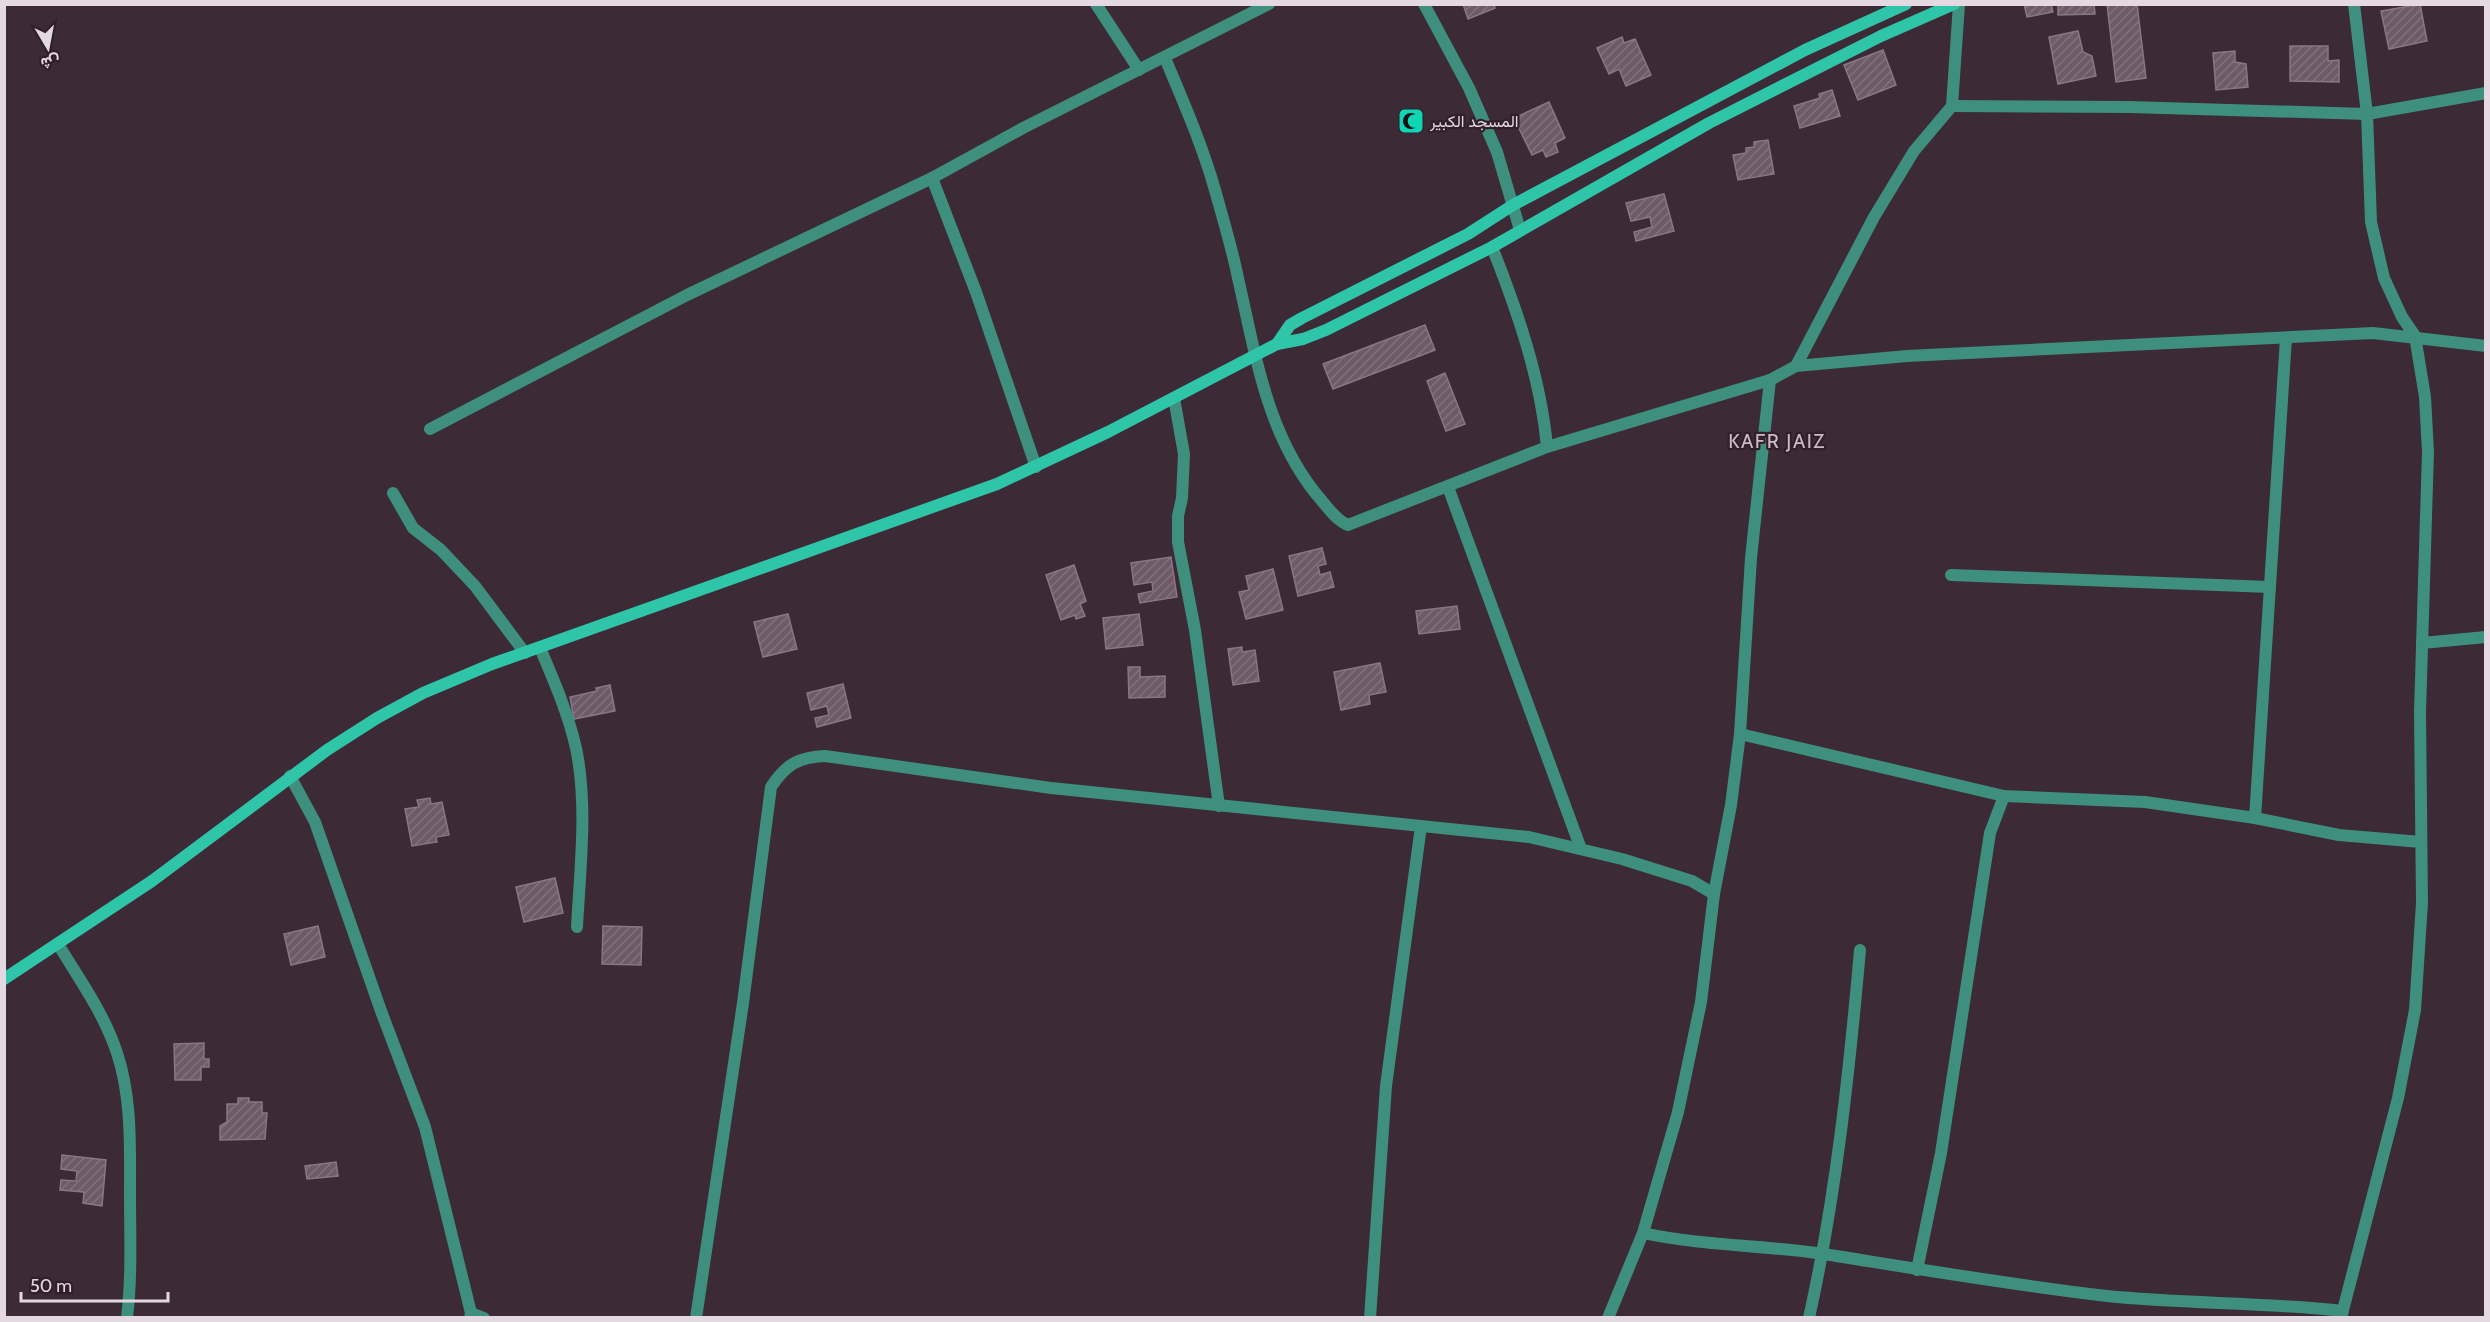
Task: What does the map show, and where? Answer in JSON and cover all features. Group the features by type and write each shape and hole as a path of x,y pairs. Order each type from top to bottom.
{"street":[{"path":"1096,4 1139,70"},
{"path":"430,429 687,295 932,178 1023,128 1269,4"},
{"path":"1424,4 1469,88 1504,171 1520,230"},
{"path":"1277,344 1290,325 1302,318 1468,234 1512,206 1805,50 1906,4"},
{"path":"4,979 152,882 236,821 290,776 377,718 414,698 492,664 914,514 1036,467 1277,344 1303,339 1326,330 1492,247 1709,123 1881,36 1954,4"},
{"path":"1796,366 1874,217 1914,151 1952,106 1959,4"},
{"path":"1643,1233 1679,1241 1823,1254 2000,1284 2107,1296 2299,1306 2342,1314 2398,1098 2415,1010 2422,914 2422,643 2427,428 2415,336 2402,317 2384,278 2374,240 2371,222 2367,114 2354,4"},
{"path":"1165,58 1196,133 1215,189 1238,278 1254,356 1278,431 1294,463 1319,497 1344,524 1348,525 1547,447 1770,380 1796,366 1907,356 2373,333 2415,336 2486,346"},
{"path":"1952,106 2070,106 2367,114 2486,93"},
{"path":"932,178 972,282 1036,467"},
{"path":"1492,247 1534,376 1545,423 1547,447"},
{"path":"2255,818 2286,338"},
{"path":"1608,1317 1643,1233 1678,1112 1694,1039 1714,894 1731,805 1740,734 1750,558 1770,380"},
{"path":"1174,398 1184,454 1182,498 1178,516 1179,542 1195,630 1219,806"},
{"path":"1448,487 1581,849"},
{"path":"393,493 413,528 441,550 475,586 525,653"},
{"path":"1951,576 2270,587"},
{"path":"2422,643 2486,637"},
{"path":"540,648 565,708 579,770 581,853 577,927"},
{"path":"1740,734 2004,796 2145,802 2255,818 2339,835 2421,842"},
{"path":"696,1317 743,1003 771,787 781,772 799,759 825,756 1051,788 1519,835 1669,873 1692,881 1714,894"},
{"path":"290,776 315,822 381,1011 425,1127 471,1315 484,1317"},
{"path":"1917,1270 1941,1153 1990,833 2004,796"},
{"path":"1370,1317 1386,1086 1420,825"},
{"path":"58,944 98,1010 117,1052 124,1083 131,1135 131,1282 127,1317"},
{"path":"1809,1317 1823,1254 1847,1101 1860,950"}],"building":[{"path":"1463,4 1494,4 1495,8 1468,19"},
{"path":"2024,4 2051,4 2053,12 2027,17"},
{"path":"2058,4 2094,4 2095,14 2058,15"},
{"path":"2107,4 2137,4 2146,78 2116,82"},
{"path":"2420,4 2427,41 2389,49 2381,11"},
{"path":"2078,31 2083,52 2092,56 2096,76 2058,84 2049,37"},
{"path":"1622,37 1624,43 1635,39 1651,75 1626,86 1619,69 1609,74 1597,48"},
{"path":"2290,46 2328,46 2328,61 2339,60 2339,82 2290,81"},
{"path":"1883,50 1896,85 1858,100 1844,65"},
{"path":"2235,51 2235,62 2246,64 2248,87 2216,90 2213,53"},
{"path":"1832,90 1840,116 1800,128 1794,106 1820,98 1819,94"},
{"path":"1549,102 1565,138 1555,143 1558,152 1546,157 1543,150 1532,155 1514,118"},
{"path":"1768,140 1774,174 1738,180 1733,155 1746,153 1746,148 1754,147 1754,142"},
{"path":"1664,194 1674,231 1636,241 1634,232 1652,227 1650,217 1631,221 1626,203"},
{"path":"1425,325 1435,350 1333,389 1323,364"},
{"path":"1445,373 1465,424 1446,431 1427,381"},
{"path":"1322,548 1326,564 1318,566 1320,575 1330,572 1334,587 1298,596 1289,556"},
{"path":"1171,557 1177,597 1140,603 1138,594 1153,591 1152,582 1134,585 1131,563"},
{"path":"1074,565 1086,601 1080,604 1085,616 1076,619 1075,615 1061,620 1046,575"},
{"path":"1273,569 1283,610 1246,619 1239,592 1249,590 1246,576"},
{"path":"1457,606 1460,629 1419,634 1416,611"},
{"path":"788,614 797,649 763,657 754,622"},
{"path":"1139,614 1143,645 1106,649 1103,618"},
{"path":"1242,647 1242,652 1255,650 1259,681 1233,685 1228,649"},
{"path":"1380,663 1386,692 1369,695 1370,704 1341,710 1334,672"},
{"path":"1128,667 1140,667 1140,677 1165,676 1165,697 1129,698"},
{"path":"843,684 851,718 817,727 815,718 829,715 827,706 811,710 807,693"},
{"path":"610,685 615,711 574,719 570,697 597,691 596,688"},
{"path":"430,798 431,804 442,802 449,835 436,837 437,842 412,846 405,809 419,807 417,800"},
{"path":"555,878 563,913 524,922 516,887"},
{"path":"318,926 325,957 291,965 284,934"},
{"path":"603,926 642,927 641,965 602,964"},
{"path":"204,1043 204,1059 209,1059 209,1067 201,1067 201,1080 175,1080 174,1044"},
{"path":"238,1098 249,1098 249,1102 262,1102 262,1113 267,1113 265,1139 220,1140 220,1126 227,1122 227,1104 238,1104"},
{"path":"62,1155 106,1160 102,1206 83,1203 84,1192 60,1190 61,1180 76,1181 77,1171 61,1169"},
{"path":"336,1162 338,1176 307,1179 305,1166"}],"place":[{"name":"المسجد الكبير","path":"1411,121"}],"district":[{"name":"KAFR JAIZ","path":"1777,441"}]}
